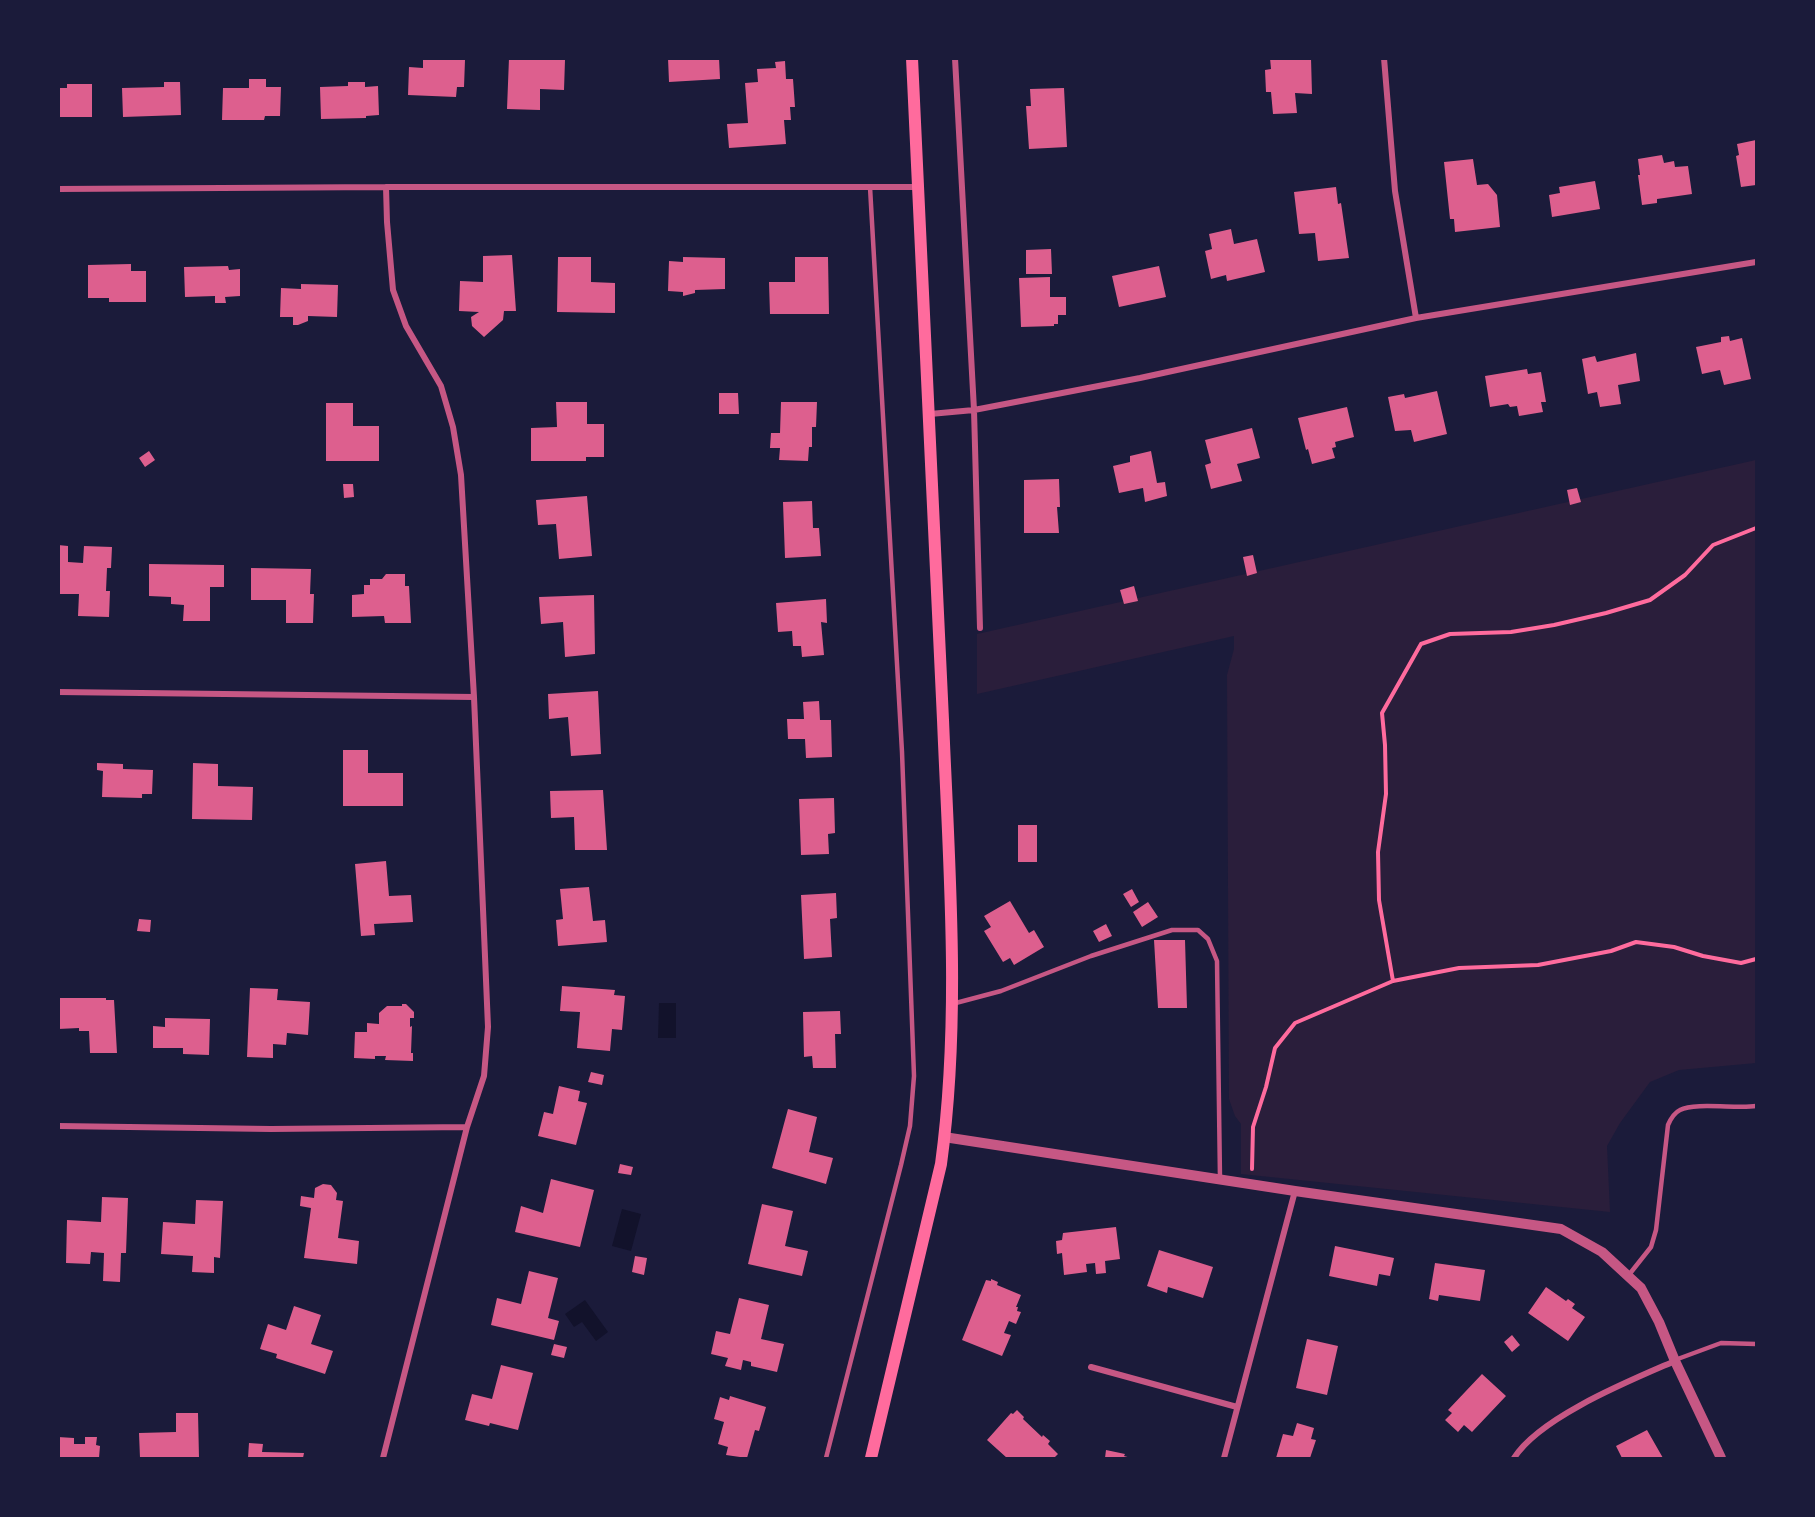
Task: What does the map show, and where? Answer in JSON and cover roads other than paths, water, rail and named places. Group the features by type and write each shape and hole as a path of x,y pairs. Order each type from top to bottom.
{"main road":[{"path":"871,1458 938,1175 944,1137 952,1004 930,414 912,58"}],"street":[{"path":"956,58 974,410 980,628"},
{"path":"1384,58 1395,191 1416,318"},
{"path":"383,1458 467,1127 484,1076 488,1027 474,697 461,476 453,427 441,386 406,326 393,290 387,222 387,187"},
{"path":"58,189 918,187"},
{"path":"930,414 974,410 1152,376 1416,318 1756,262"},
{"path":"58,692 474,697"},
{"path":"58,1126 272,1129 467,1127"},
{"path":"944,1137 1252,1185 1561,1229 1602,1252 1641,1288 1659,1322 1721,1458"},
{"path":"1224,1458 1295,1191"},
{"path":"1514,1458 1521,1447 1560,1418 1609,1389 1675,1360"},
{"path":"1091,1367 1237,1407"}],"lane":[{"path":"826,1458 910,1126 914,1076 902,752 870,188"},
{"path":"952,1004 1001,991 1091,956 1172,930 1198,930 1208,939 1217,961 1220,1180"},
{"path":"1628,1276 1651,1247 1656,1230 1668,1125 1672,1117 1681,1109 1693,1107 1756,1106"},
{"path":"1675,1360 1721,1343 1756,1344"}]}
